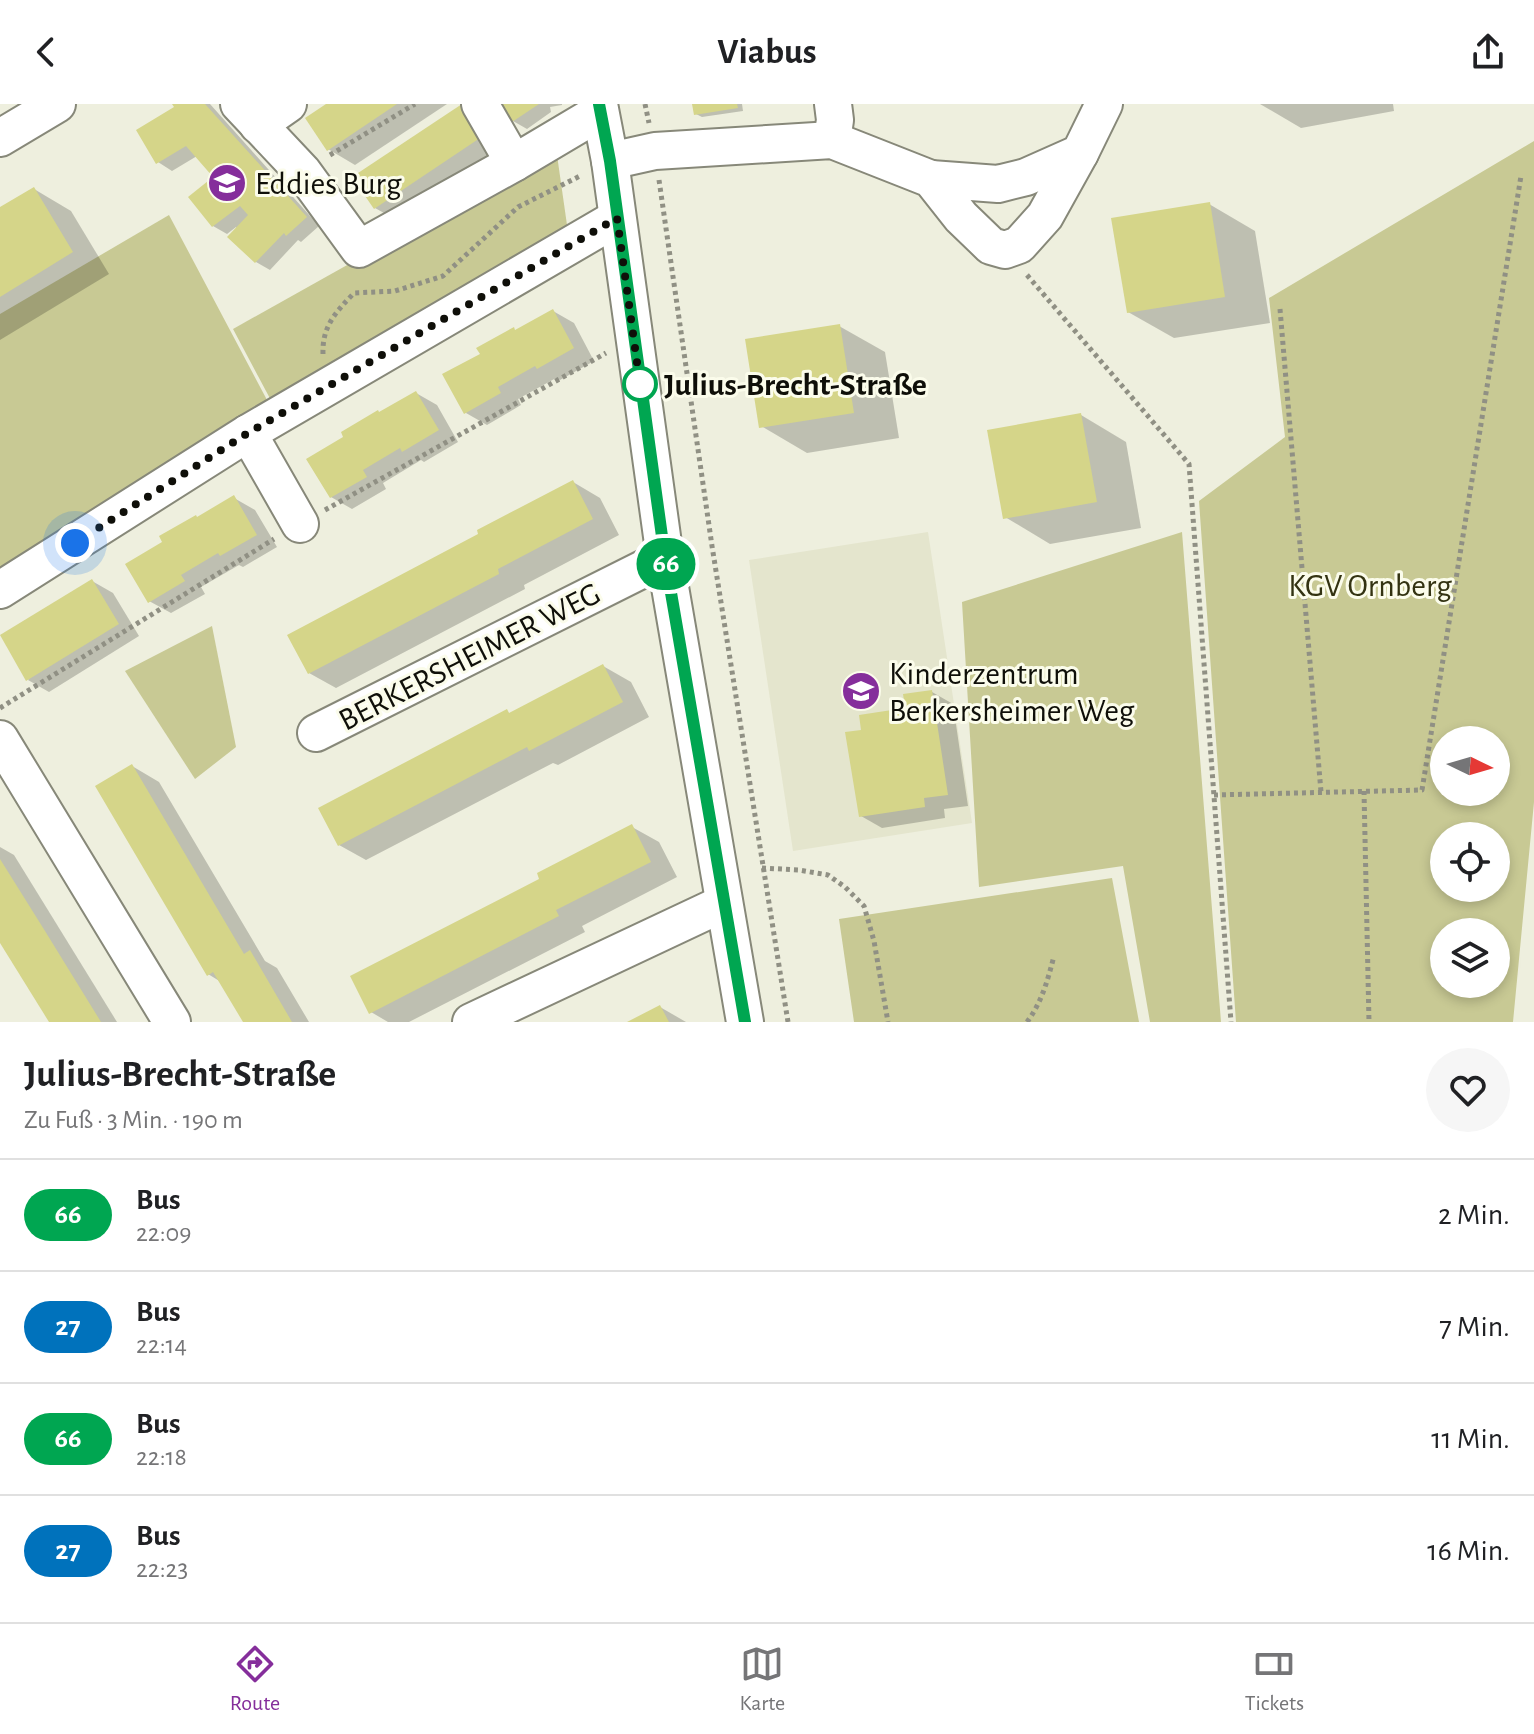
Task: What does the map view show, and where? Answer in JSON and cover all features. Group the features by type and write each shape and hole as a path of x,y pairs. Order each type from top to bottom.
{"street":[{"path":"0,138 57,104"},
{"path":"288,104 248,114 303,172 359,249 514,163 600,108 665,558 745,1022"},
{"path":"480,104 514,163"},
{"path":"832,140 835,120 833,104"},
{"path":"931,179 961,217 991,246 1005,250 1019,245 1045,216 1104,104"},
{"path":"610,161 655,151 832,140 931,179 998,184 1026,177 1080,153"},
{"path":"0,590 248,433 617,218"},
{"path":"248,433 300,524"},
{"name":"BERKERSHEIMER WEG","path":"316,733 665,558"},
{"path":"0,739 172,1022"},
{"path":"471,1022 724,903"}],"path":[{"path":"303,172 415,104"},
{"path":"655,151 712,546 788,1022"},
{"path":"323,389 322,342 334,313 354,293 395,291 443,276 518,207 610,161"},
{"path":"1214,795 1422,790 1521,176"},
{"path":"1005,250 1189,464 1231,1022"},
{"path":"1280,309 1321,792"},
{"path":"1364,791 1369,1022"},
{"path":"762,868 828,875 864,906 874,941 888,1022"},
{"path":"1027,1022 1046,985 1054,956"}],"shaded area":[{"name":"Kinderzentrum Berkersheimer Weg","path":"928,532 972,823 793,851 749,560"}],"green space":[{"name":"KGV Ornberg","path":"1534,141 1534,802 1513,1022 1236,1022 1199,501 1285,437 1269,298"},
{"path":"556,148 567,225 274,406 233,329"},
{"path":"169,215 267,400 0,569 0,314"},
{"path":"1182,532 1221,1022 1150,1022 1123,866 979,887 962,602"},
{"path":"212,626 236,747 195,779 125,671"},
{"path":"1112,878 1139,1022 854,1022 839,919"}],"building":[{"path":"172,104 205,104 307,217 286,236 284,233 255,263 227,237 248,215 240,206 212,227 188,197 213,177 186,146 156,164 136,130 174,107"},
{"path":"326,104 397,104 327,151 305,118"},
{"path":"462,104 483,136 374,209 352,177"},
{"path":"501,104 539,104 512,122"},
{"path":"692,104 737,104 738,108 694,115"},
{"path":"34,187 73,252 0,297 0,207"},
{"path":"1210,202 1225,297 1127,313 1111,218"},
{"path":"553,309 574,348 498,387 501,393 464,414 442,374 480,354 476,348"},
{"path":"840,324 854,413 759,428 745,339"},
{"path":"416,391 439,430 363,470 367,477 330,498 306,459 343,437 341,432"},
{"path":"1081,413 1097,502 1003,519 987,430"},
{"path":"573,480 593,519 498,569 499,574 308,674 287,635"},
{"path":"234,495 257,535 181,575 185,581 148,603 125,564 162,542 159,536"},
{"path":"92,579 119,624 26,681 0,635"},
{"path":"603,664 623,702 529,751 527,747 338,846 318,808 507,709 509,713"},
{"path":"932,690 948,795 924,798 925,807 859,817 845,732 861,730 859,715 905,708 903,694"},
{"path":"132,764 244,954 250,950 292,1022 243,1022 213,972 207,976 95,786"},
{"path":"632,824 651,862 556,910 559,916 369,1014 350,976 539,879 537,873"},
{"path":"0,859 101,1022 49,1022 0,943"},
{"path":"660,1005 669,1022 627,1022"}],"bus line":[{"name":"66","path":"599,104 610,161 665,558 745,1022"}],"place":[{"name":"Eddies Burg","path":"227,183"},
{"name":"Julius-Brecht-Straße","path":"640,384"},
{"name":"Kinderzentrum Berkersheimer Weg","path":"861,691"}],"route":[{"path":"75,543 248,433 617,218 640,384"}]}
